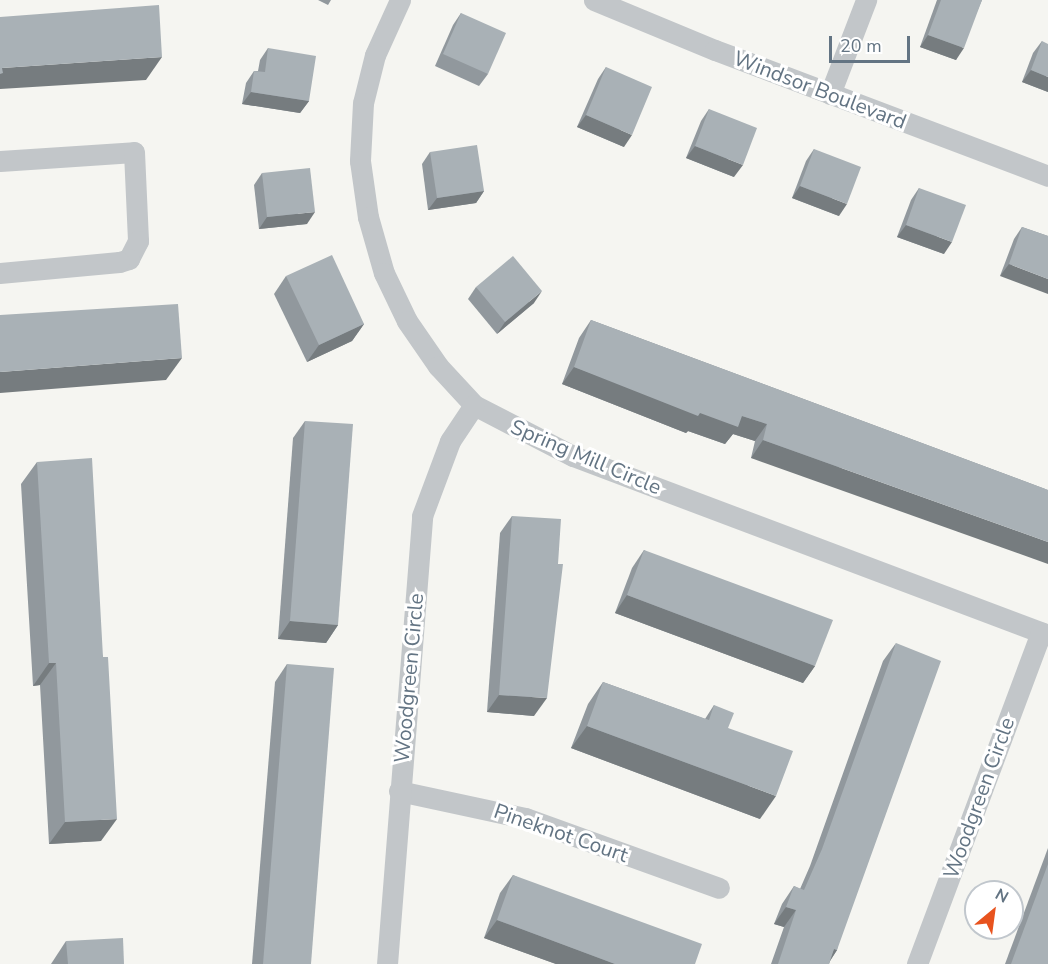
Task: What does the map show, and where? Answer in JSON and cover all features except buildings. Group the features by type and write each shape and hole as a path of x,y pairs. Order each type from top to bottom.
{"street":[{"name":"Spring Mill Circle","path":"400,0 375,55 363,103 360,161 368,217 384,273 407,321 438,366 474,405 573,456 1044,634"},
{"name":"Windsor Boulevard","path":"594,0 830,94 1048,176"},
{"path":"830,94 866,0"},
{"path":"0,160 134,152 138,241 129,259 119,262 0,273"},
{"name":"Woodgreen Circle","path":"387,964 422,516 450,441 474,405"},
{"name":"Woodgreen Circle","path":"917,964 1044,634"},
{"name":"Pineknot Court","path":"399,791 525,818 719,888"}]}
